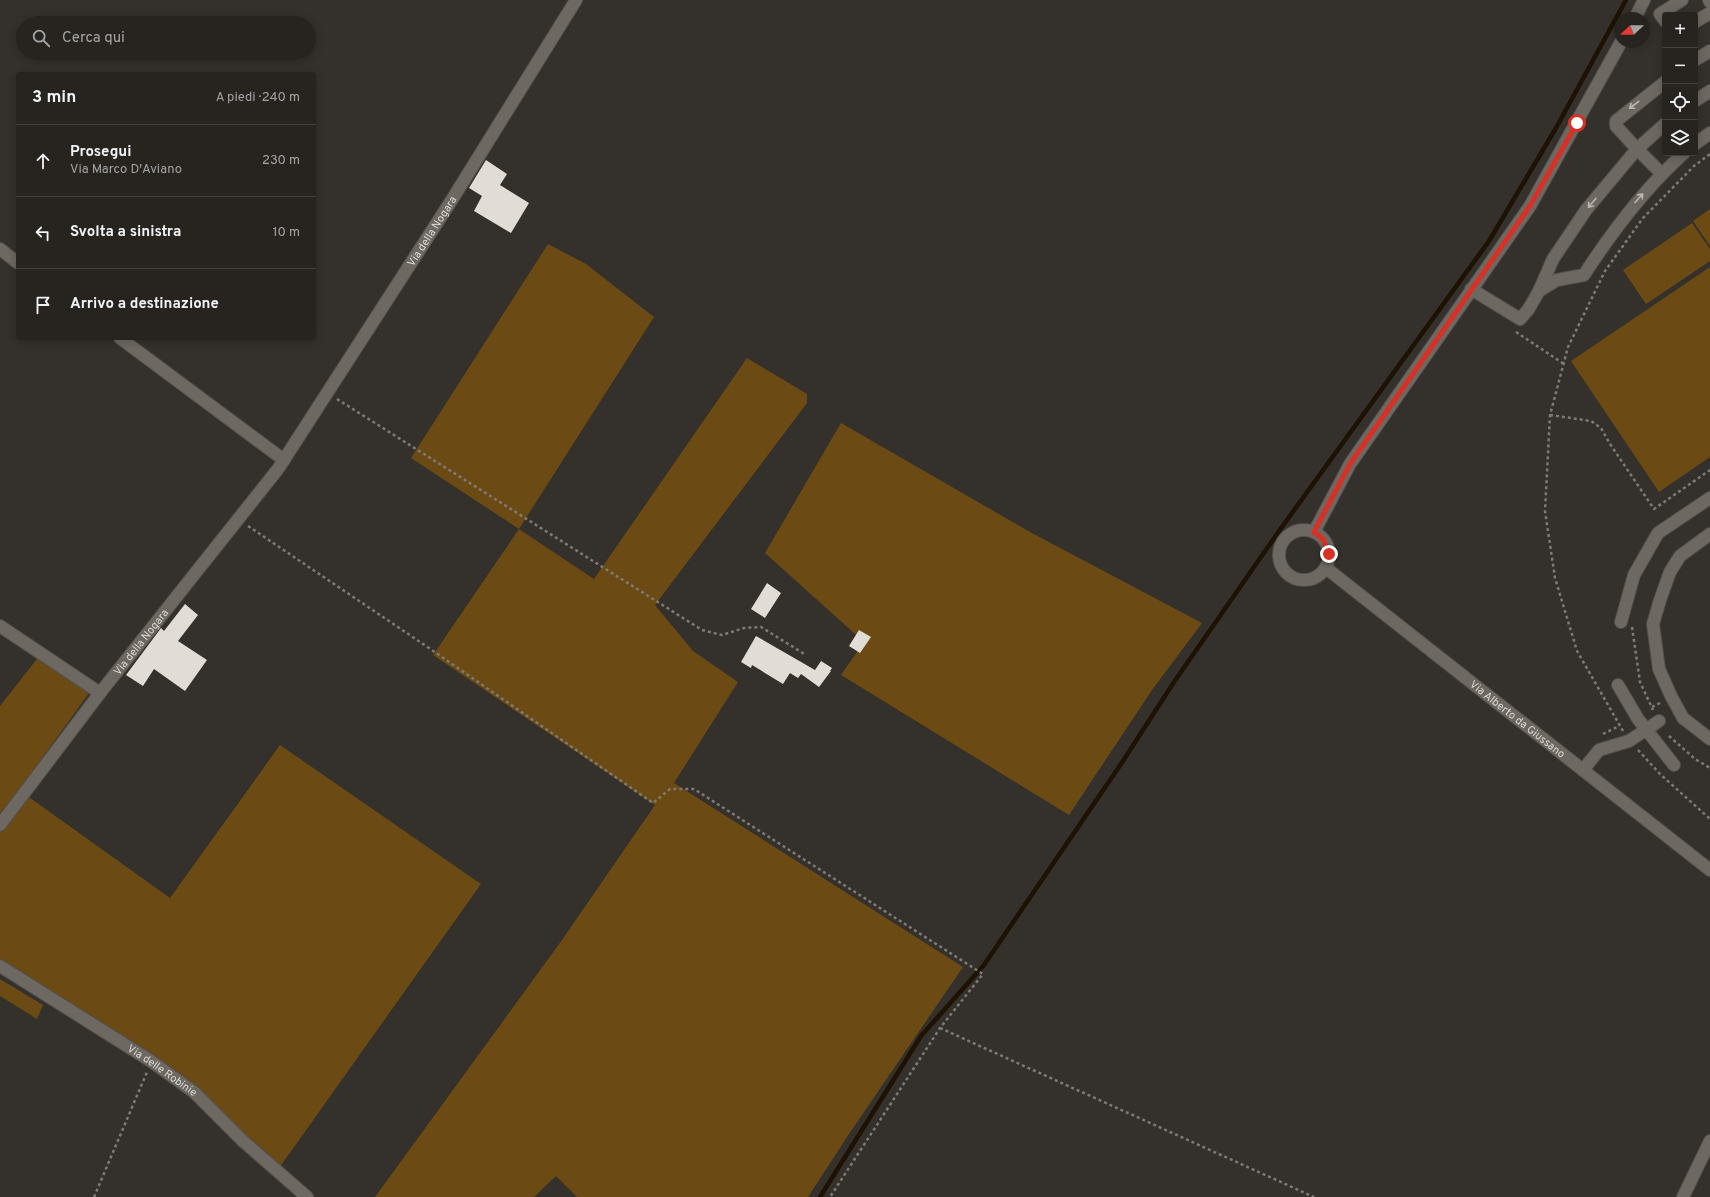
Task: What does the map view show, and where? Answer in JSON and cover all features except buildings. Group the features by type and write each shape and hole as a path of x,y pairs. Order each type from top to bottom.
{"street":[{"name":"Via della Nogara","path":"0,825 100,693 284,460 453,198 576,0"},
{"path":"1637,12 1644,0"},
{"path":"1663,12 1682,0"},
{"path":"1698,20 1710,13"},
{"path":"1314,532 1350,464 1530,206 1618,48"},
{"path":"1698,58 1710,51"},
{"path":"1661,173 1616,126 1616,121 1662,84"},
{"path":"1698,99 1710,91"},
{"path":"1471,289 1520,318 1528,310 1539,291 1553,259 1586,210 1637,149 1662,127"},
{"path":"1698,142 1710,133"},
{"path":"1539,291 1557,280 1584,275 1635,202 1661,173 1681,156"},
{"path":"0,250 16,262"},
{"path":"123,340 284,460"},
{"path":"1626,623 1634,575 1658,533 1710,498"},
{"path":"1302,530 1314,532 1323,539 1327,546 1329,554 1326,568 1313,578 1297,579 1289,575 1283,569 1280,561 1280,548 1287,537 1302,530"},
{"path":"1710,534 1680,556 1670,572 1653,624 1659,669 1671,696 1683,718 1710,739"},
{"name":"Via Alberto da Giussano","path":"1326,568 1710,870"},
{"path":"0,626 100,693"},
{"path":"1618,686 1646,730 1674,765"},
{"path":"1583,770 1598,750 1629,741 1659,721"},
{"name":"Via delle Robinie","path":"0,966 151,1061 194,1092 243,1141 307,1197"},
{"path":"1683,1197 1710,1141"}],"path":[{"path":"1710,154 1694,166 1643,218 1606,271 1568,347 1550,415 1545,511 1555,578 1577,651 1629,741 1660,774 1710,819"},
{"path":"326,393 702,630 722,635 744,628 761,628 806,655"},
{"path":"1550,415 1591,421 1602,428 1610,444 1654,509 1710,470"},
{"path":"238,520 426,646 653,803 670,789 694,789 983,974 940,1028 830,1197"},
{"path":"1626,623 1640,682 1664,732 1695,759 1710,768"},
{"path":"940,1028 1314,1197"},
{"path":"94,1197 151,1061"}],"shaded area":[{"path":"1710,209 1710,246 1693,221"},
{"path":"1692,223 1710,249 1710,261 1646,304 1623,270"},
{"path":"548,244 586,264 654,317 519,529 411,458"},
{"path":"1710,267 1710,457 1659,492 1571,361"},
{"path":"747,358 807,394 807,403 655,605 693,651 738,682 674,783 963,967 849,1134 808,1197 577,1197 556,1176 534,1197 375,1197 562,940 655,805 433,655 519,529 594,579"},
{"path":"841,423 1030,532 1202,623 1152,690 1069,815 841,675 864,642 765,553"},
{"path":"44,650 92,689 19,790 170,898 280,745 481,884 277,1171 213,1107 0,963 0,706"},
{"path":"0,979 43,1005 37,1019 0,996"}],"waterway":[{"path":"820,1197 921,1036 984,965 1121,764 1174,682 1279,531 1489,241 1556,128 1626,0"}],"route":[{"path":"1329,554 1323,539 1314,532 1350,464 1530,206 1577,123"}]}
